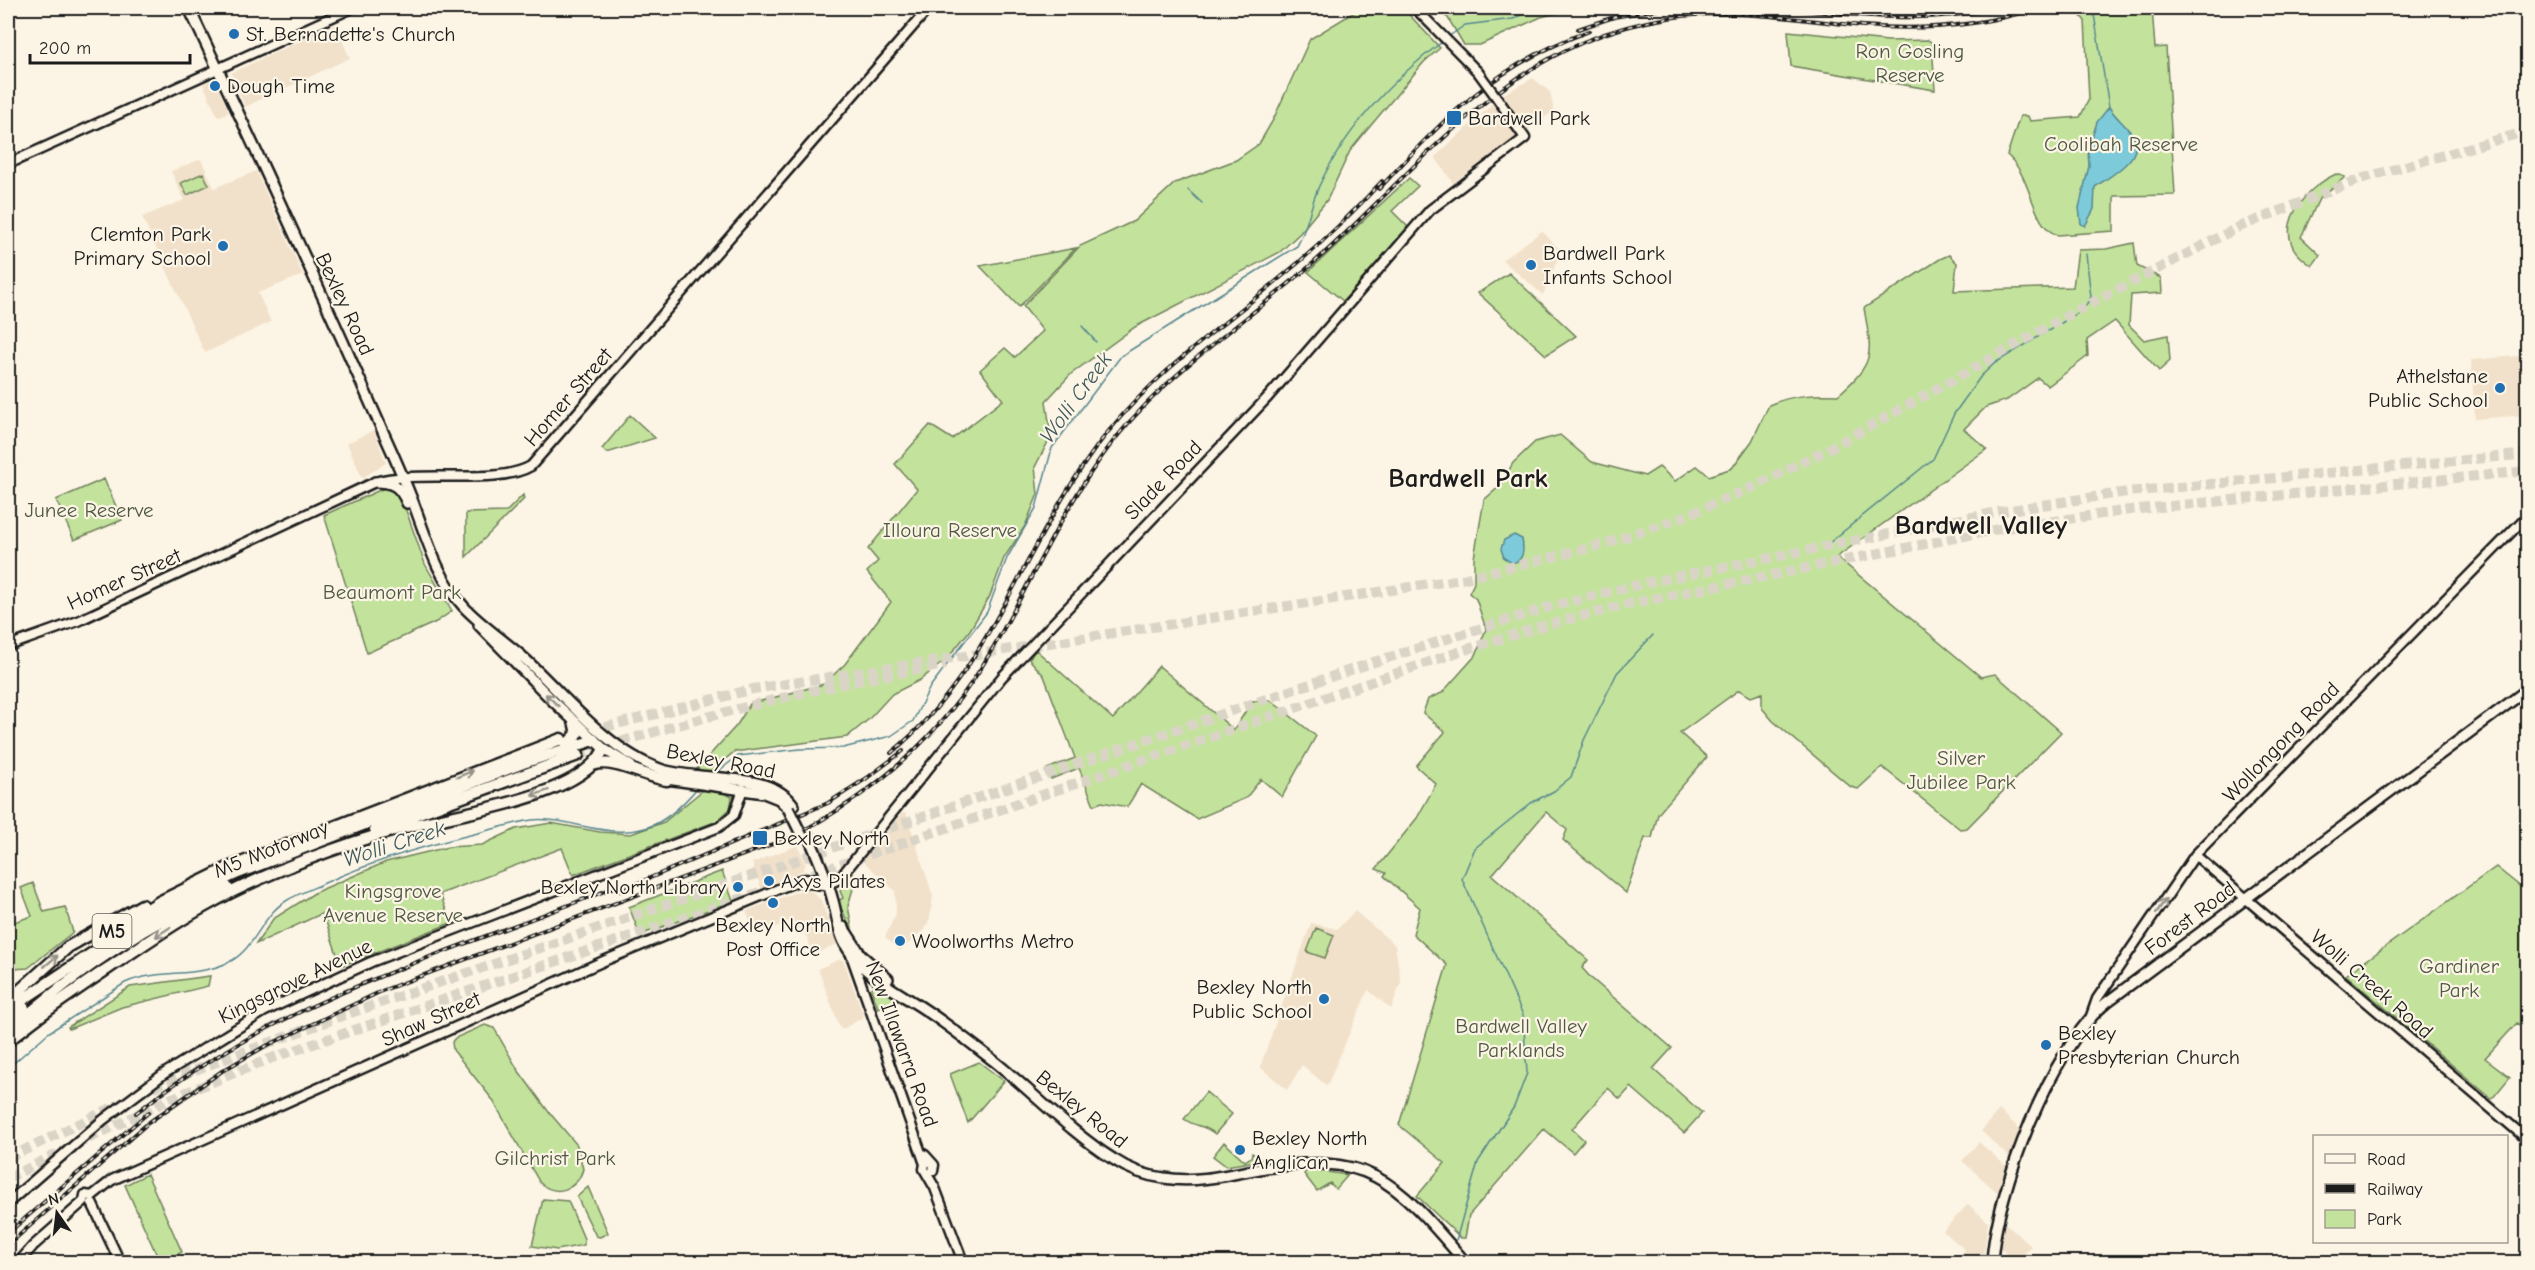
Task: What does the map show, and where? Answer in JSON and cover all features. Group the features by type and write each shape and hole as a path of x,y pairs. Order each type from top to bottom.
{"highway":[{"path":"553,753 576,738 577,729 574,721"},
{"name":"M5 Motorway","path":"8,1013 74,958 114,930 174,894 228,868 561,739"},
{"path":"21,1001 118,936 173,903 228,878 553,753 603,740"},
{"path":"591,766 603,740"},
{"name":"M5 Motorway","path":"8,1033 75,976 160,920 265,870 578,755"},
{"path":"8,1041 40,1016 149,941 190,914 234,891 391,831 540,793 591,766 607,762 641,775 667,780"},
{"path":"8,1001 48,963 92,931 172,890 228,868"},
{"path":"8,1023 90,958 160,920"}],"main road":[{"name":"Bexley Road","path":"189,8 403,476 442,576 503,652 574,721 603,740 643,772 667,780 776,788 785,795 823,881 829,905 872,975 914,1002"},
{"path":"375,482 390,483 399,488 411,511 419,519"},
{"name":"Bexley Road","path":"471,613 502,639 603,740 657,768 695,781"},
{"name":"Forest Road","path":"1992,1263 1996,1227 2027,1135 2054,1069 2078,1031 2091,1016 2528,689"},
{"name":"Bexley Road","path":"835,914 841,936 849,952 872,975 914,1002 1016,1079 1101,1151 1133,1170 1165,1179 1192,1180 1299,1163 1340,1165 1370,1174 1396,1188 1419,1209 1465,1262"}],"street":[{"path":"8,164 352,8"},
{"name":"Homer Street","path":"8,646 78,621 375,482 403,476 507,474 521,472 535,463 929,8"},
{"name":"Slade Road","path":"823,881 847,867 1002,677 1268,397 1425,216 1446,195 1525,138 1478,72 1461,52 1415,8"},
{"name":"Wollongong Road","path":"2091,1016 2097,999 2195,855 2528,515"},
{"name":"Kingsgrove Avenue","path":"8,1203 120,1107 165,1073 229,1032 348,972 719,827 734,815 744,785"},
{"name":"Wolli Creek Road","path":"2195,855 2528,1140"},
{"name":"Shaw Street","path":"19,1263 33,1246 106,1184 606,960 789,885 806,879 823,881"},
{"name":"New Illawarra Road","path":"849,952 868,998 963,1263"},
{"path":"868,998 866,987 872,975"},
{"path":"89,1200 120,1263"}],"shaded area":[{"path":"335,25 350,58 245,107 231,73"},
{"path":"1533,78 1550,92 1554,111 1453,183 1435,157 1502,95"},
{"path":"211,80 216,82 229,112 218,117 203,84"},
{"name":"Clemton Park Primary School","path":"201,159 214,188 256,171 303,275 258,293 271,322 205,353 142,217 184,200 171,171"},
{"name":"Bardwell Park Infants School","path":"1542,231 1561,251 1543,295 1502,260"},
{"name":"Athelstane Public School","path":"2527,355 2527,415 2475,419 2471,360"},
{"path":"374,430 386,463 362,478 347,443"},
{"path":"902,813 906,813 933,896 930,918 925,929 900,951 885,937 896,913 895,891 862,860"},
{"path":"798,845 806,866 803,867 804,870 761,888 752,863"},
{"path":"804,889 811,891 821,900 837,944 813,955 807,937 794,924 783,924 756,935 746,911"},
{"name":"Bexley North Public School","path":"1355,911 1395,945 1401,982 1391,1009 1368,990 1327,1086 1302,1065 1287,1090 1260,1067 1311,923 1337,929"},
{"path":"840,959 844,961 864,1017 843,1029 840,1028 818,969"},
{"path":"1999,1110 2020,1129 2010,1158 1981,1131"},
{"path":"1979,1142 2007,1167 1998,1193 1962,1161"},
{"path":"1968,1204 1988,1222 1983,1262 1954,1262 1965,1250 1943,1231"},
{"path":"2005,1223 2031,1246 2018,1262 2000,1249"}],"green space":[{"name":"Illoura Reserve","path":"1361,8 1403,8 1440,48 1424,62 1350,151 1327,200 1300,233 1280,252 1135,327 1071,374 1046,401 1051,436 1035,467 1038,494 1025,526 1004,558 990,596 970,630 947,659 920,680 892,694 869,719 847,737 734,752 710,772 696,770 737,725 750,704 824,684 845,664 891,602 867,572 878,561 868,549 917,489 895,464 930,425 952,439 1003,400 980,370 1005,348 1015,357 1043,331 1023,306 1080,246 1134,221 1175,183 1236,160 1259,144 1273,120 1310,39"},
{"path":"1433,8 1577,8 1541,17 1480,45 1464,45 1448,18"},
{"name":"Coolibah Reserve","path":"2074,8 2124,8 2129,11 2136,8 2152,8 2155,48 2166,47 2175,195 2114,196 2114,231 2057,235 2048,230 2042,222 2016,164 2007,155 2020,116 2028,116 2030,121 2080,117 2089,99 2085,21"},
{"name":"Ron Gosling Reserve","path":"1788,31 1888,41 1928,40 1932,43 1935,90 1791,66"},
{"path":"203,173 209,185 187,195 181,183"},
{"path":"2336,174 2345,177 2319,199 2301,237 2320,255 2312,266 2293,248 2289,234 2290,223 2300,202 2308,193"},
{"path":"1409,178 1418,186 1392,211 1409,228 1343,301 1308,272"},
{"path":"2134,243 2137,266 2161,278 2162,293 2131,295 2129,325 2144,340 2168,335 2170,361 2159,371 2115,321 2087,340 2088,356 2048,386 2038,378 2007,400 1986,407 1964,429 1987,449 1837,557 1981,677 1995,674 2061,732 1967,828 1960,829 1882,767 1858,789 1851,787 1773,721 1762,708 1762,693 1751,697 1739,690 1680,733 1707,757 1658,814 1652,838 1645,838 1626,893 1563,840 1567,830 1546,812 1492,875 1588,960 1582,968 1591,978 1672,1048 1653,1069 1702,1113 1684,1133 1631,1087 1620,1099 1608,1088 1572,1129 1584,1140 1573,1153 1544,1129 1469,1215 1465,1238 1461,1238 1417,1196 1445,1163 1399,1125 1447,965 1413,934 1420,908 1384,876 1386,873 1376,869 1417,818 1436,784 1416,766 1445,732 1423,713 1428,699 1442,693 1476,655 1486,629 1476,599 1469,593 1474,583 1474,558 1484,500 1500,486 1513,463 1535,442 1560,435 1592,462 1645,476 1659,467 1675,481 1697,466 1709,476 1732,468 1752,441 1769,405 1803,396 1838,395 1850,384 1865,365 1868,356 1869,336 1864,308 1940,259 1949,255 1957,263 1954,291 2073,287 2078,250 2106,249"},
{"path":"1076,248 1019,307 980,266"},
{"path":"1509,273 1576,336 1546,355 1478,293"},
{"path":"630,415 655,438 607,453 602,449"},
{"name":"Junee Reserve","path":"104,479 122,520 74,540 56,500"},
{"name":"Beaumont Park","path":"389,486 402,499 425,564 452,611 436,622 367,653 324,515"},
{"path":"523,495 524,499 466,557 466,513 506,512"},
{"path":"1036,650 1113,719 1159,666 1234,730 1252,701 1270,700 1316,736 1282,797 1261,779 1246,798 1197,819 1141,784 1127,807 1102,802 1094,805 1079,768 1051,779 1047,769 1075,758 1044,676 1029,659"},
{"name":"Kingsgrove Avenue Reserve","path":"703,790 722,792 732,797 730,809 717,821 573,875 562,848 440,894 451,923 341,966 323,913 256,944 273,919 316,892 386,862 448,847 482,845 516,829 551,823 600,832 631,834 664,822"},
{"name":"Gardiner Park","path":"2496,867 2527,892 2528,1033 2517,1023 2485,1058 2510,1077 2492,1099 2346,975"},
{"path":"722,871 733,901 640,935 629,907"},
{"path":"853,873 855,882 848,906 853,934 838,901 843,898 840,891"},
{"path":"33,883 44,912 65,907 73,932 28,968 13,969 10,985 8,924 32,916 21,888"},
{"path":"1316,928 1334,935 1325,958 1307,952"},
{"path":"210,976 208,986 122,1007 69,1029 68,1027 130,987"},
{"path":"876,984 898,1001 878,1008 871,989"},
{"name":"Gilchrist Park","path":"485,1025 494,1028 518,1070 577,1145 583,1169 571,1186 553,1190 540,1183 492,1099 453,1050 452,1042 455,1038"},
{"path":"979,1062 1004,1081 968,1123 950,1074"},
{"path":"1206,1092 1232,1114 1215,1134 1184,1119"},
{"path":"1224,1142 1245,1161 1251,1157 1252,1153 1262,1160 1226,1166 1213,1156"},
{"path":"1306,1171 1348,1175 1336,1189 1330,1183 1317,1191 1304,1174"},
{"path":"147,1174 182,1252 160,1262 125,1185"},
{"name":"Gilchrist Park","path":"588,1187 608,1233 600,1237 596,1236 577,1197"},
{"path":"543,1199 568,1201 584,1239 584,1245 557,1250 532,1246"}],"water":[{"path":"2109,107 2131,133 2135,141 2135,150 2118,171 2095,187 2094,209 2085,226 2081,224 2079,208 2089,166 2088,150 2097,122"},
{"path":"1514,535 1522,539 1523,551 1519,560 1512,563 1504,558 1501,549 1504,540"}],"waterway":[{"name":"Wolli Creek","path":"1448,37 1465,25 1513,19 1536,8"},
{"path":"2093,8 2109,107"},
{"name":"Wolli Creek","path":"716,773 738,756 800,749 843,748 891,736 913,721 930,687 987,612 1007,558 1036,508 1052,448 1121,356 1297,246 1319,186 1342,145 1388,89 1442,42"},
{"path":"1188,190 1202,203"},
{"path":"1829,543 1933,459 1954,414 1981,376 1995,363 2083,310 2091,297 2086,254"},
{"path":"1082,326 1096,342"},
{"path":"1455,1244 1478,1162 1514,1107 1527,1073 1523,1015 1462,879 1475,848 1531,803 1554,791 1571,777 1584,740 1617,673 1653,635"},
{"name":"Wolli Creek","path":"8,1068 48,1033 125,983 138,978 205,970 231,961 247,948 278,907 296,896 345,874 415,850 532,820 557,821 601,830 633,831 647,828 672,813 698,787"},
{"path":"1443,1262 1451,1251"}],"tunnel":[{"path":"590,731 753,689 1462,579 1605,544 1680,518 1751,488 1840,443 2076,311 2239,227 2360,179 2528,131"},
{"path":"140,1094 176,1077 342,1016 1371,663 1549,607 1645,583 1997,512 2127,492 2528,454"},
{"path":"798,879 1461,651 1543,626 1629,604 1999,529 2130,510 2528,471"},
{"path":"578,755 760,703 852,682 946,665"},
{"path":"8,1178 170,1099 272,1058 778,886"},
{"path":"8,1158 126,1101"}],"railway":[{"path":"1578,29 1614,17 1665,8"},
{"path":"1782,8 1889,17 1943,16 1996,8"},
{"path":"8,1245 148,1123 222,1071 262,1048 384,990 791,837 873,786 921,744 963,695 996,642 1083,484 1123,429 1175,376 1319,258 1465,119 1530,70 1564,51 1604,34 1647,22 1691,15 1735,14 1908,28 1973,23 2038,8"},
{"path":"1379,189 1449,117 1498,77 1525,60 1589,31"},
{"path":"891,753 927,719 957,681 984,641 1079,471 1108,432 1168,369 1307,255 1382,181"},
{"path":"619,891 828,803 903,751"},
{"path":"136,1113 192,1073 250,1038 310,1007 435,955 625,883"},
{"path":"8,1233 149,1112"}],"place":[{"name":"St. Bernadette's Church","path":"234,34"},
{"name":"Dough Time","path":"215,86"},
{"name":"Bardwell Park","path":"1454,118"},
{"name":"Clemton Park Primary School","path":"223,246"},
{"name":"Bardwell Park Infants School","path":"1531,265"},
{"name":"Athelstane Public School","path":"2500,388"},
{"name":"Bexley North","path":"760,838"},
{"name":"Axys Pilates","path":"769,881"},
{"name":"Bexley North Library","path":"738,887"},
{"name":"Bexley North Post Office","path":"773,903"},
{"name":"Woolworths Metro","path":"900,941"},
{"name":"Bexley North Public School","path":"1324,999"},
{"name":"Bexley Presbyterian Church","path":"2046,1045"},
{"name":"Bexley North Anglican","path":"1240,1150"}],"district":[{"name":"Bardwell Park","path":"1468,478"},
{"name":"Bardwell Valley","path":"1981,525"}],"park label":[{"name":"Silver Jubilee Park","path":"1961,770"},
{"name":"Bardwell Valley Parklands","path":"1521,1038"}]}
